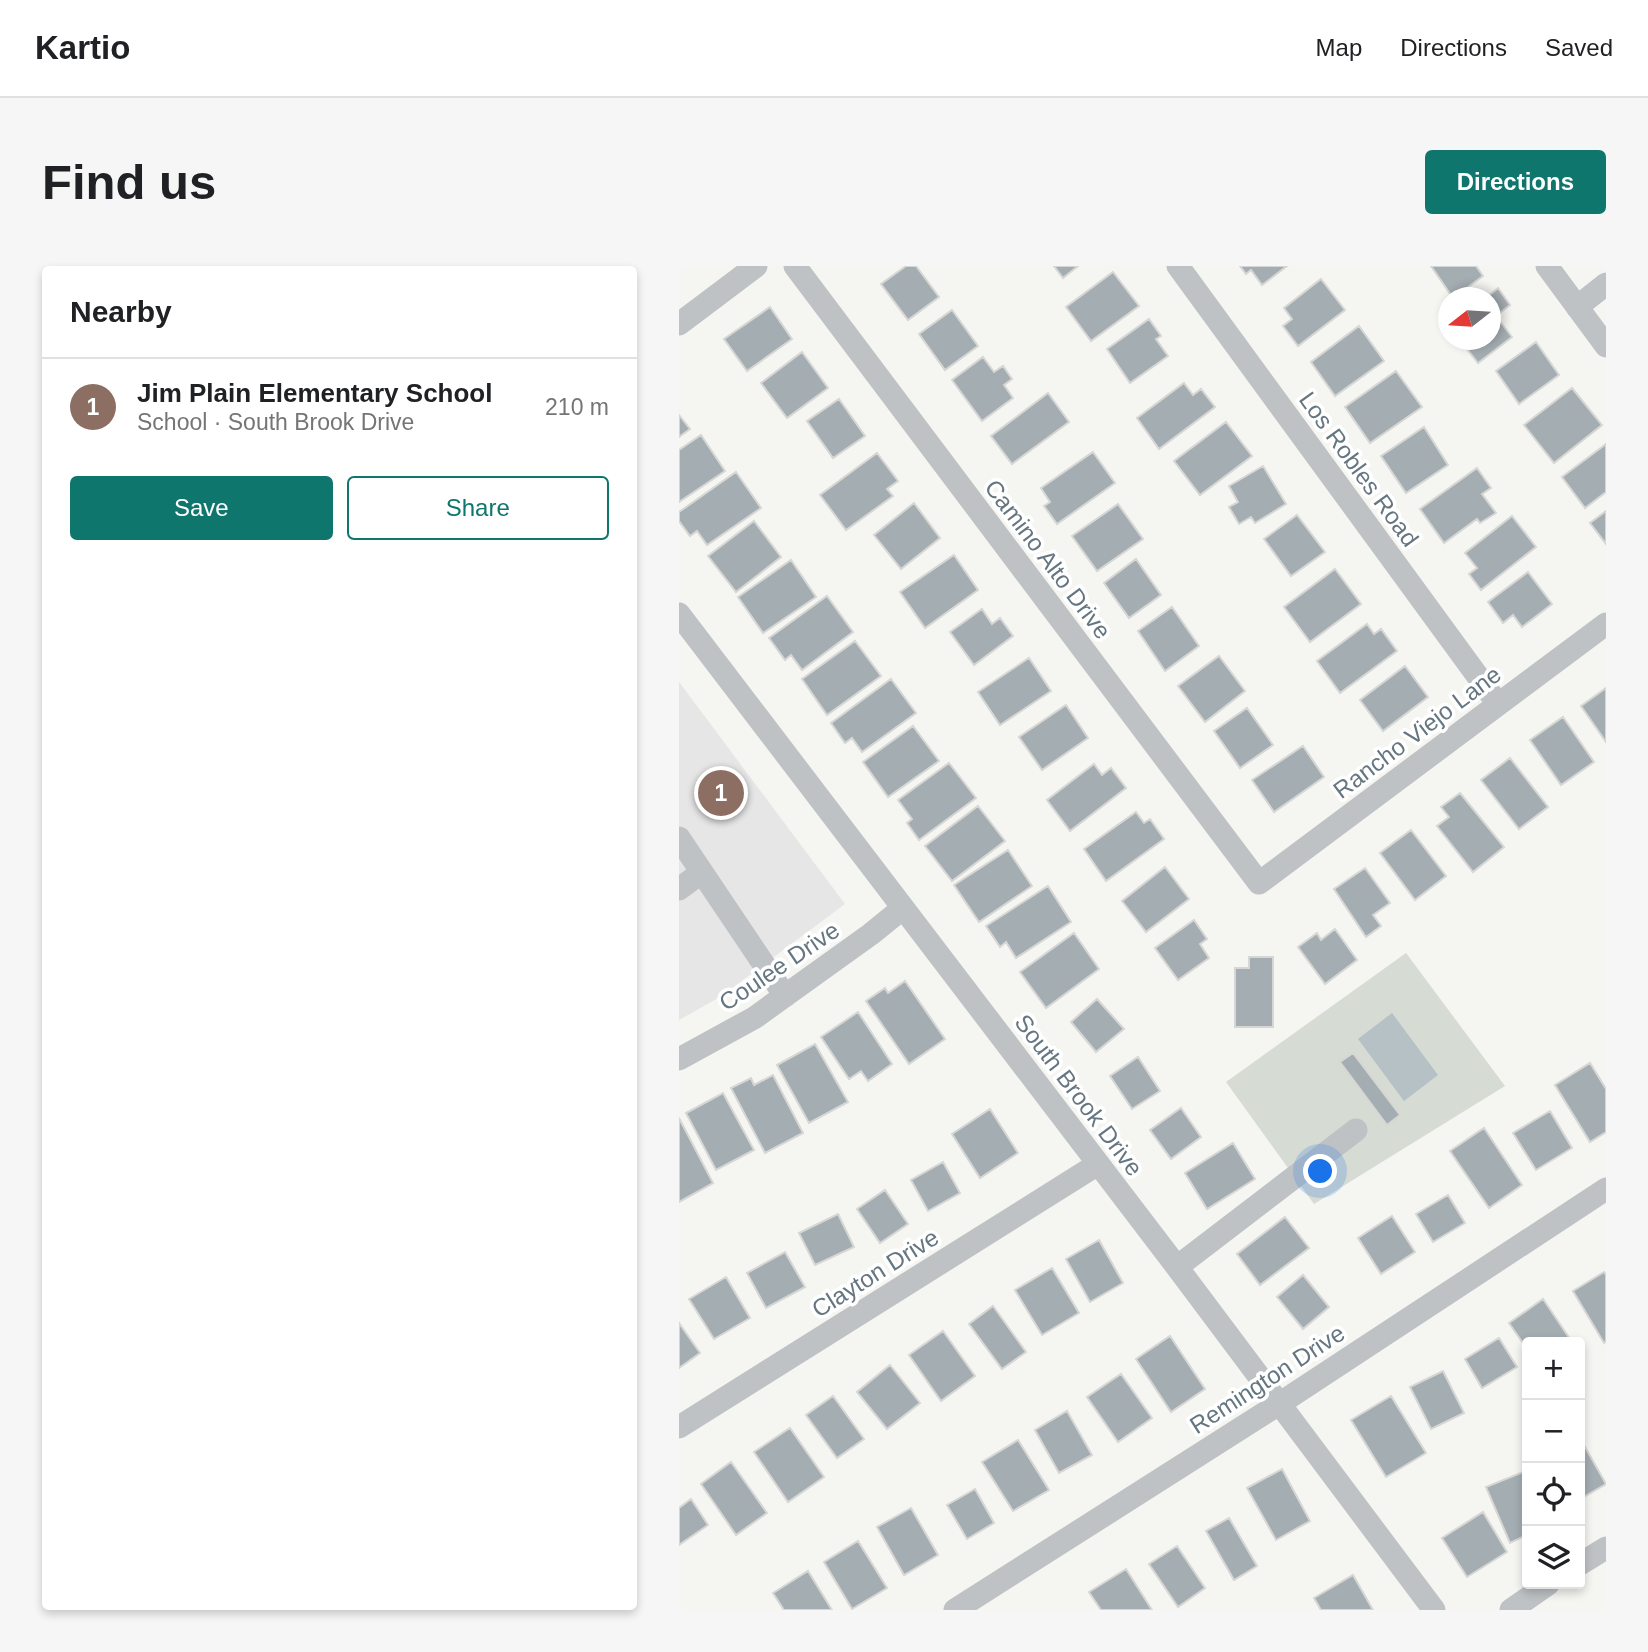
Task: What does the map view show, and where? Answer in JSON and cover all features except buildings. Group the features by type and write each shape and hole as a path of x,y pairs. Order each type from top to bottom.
{"street":[{"path":"679,324 756,266"},
{"name":"Camino Alto Drive","path":"795,266 1259,883"},
{"name":"Los Robles Road","path":"1178,266 1498,704"},
{"path":"1548,266 1606,346"},
{"path":"1577,307 1606,284"},
{"name":"South Brook Drive","path":"679,614 1177,1267 1434,1610"},
{"name":"Rancho Viejo Lane","path":"1259,883 1606,624"},
{"path":"679,838 785,996"},
{"path":"679,889 702,872"},
{"name":"Coulee Drive","path":"679,1059 754,1018 903,908"},
{"path":"1177,1267 1356,1130"},
{"name":"Clayton Drive","path":"679,1427 1098,1164"},
{"name":"Remington Drive","path":"955,1610 1279,1404 1606,1189"},
{"path":"1585,1561 1606,1548"},
{"path":"1511,1610 1541,1589"}],"shaded area":[{"path":"679,682 845,904 720,997 679,1020"},
{"path":"1406,953 1505,1086 1314,1204 1226,1082"},
{"path":"1392,1013 1438,1075 1404,1101 1358,1039"}],"place":[{"name":"Jim Plain Elementary School","path":"721,793"}]}
